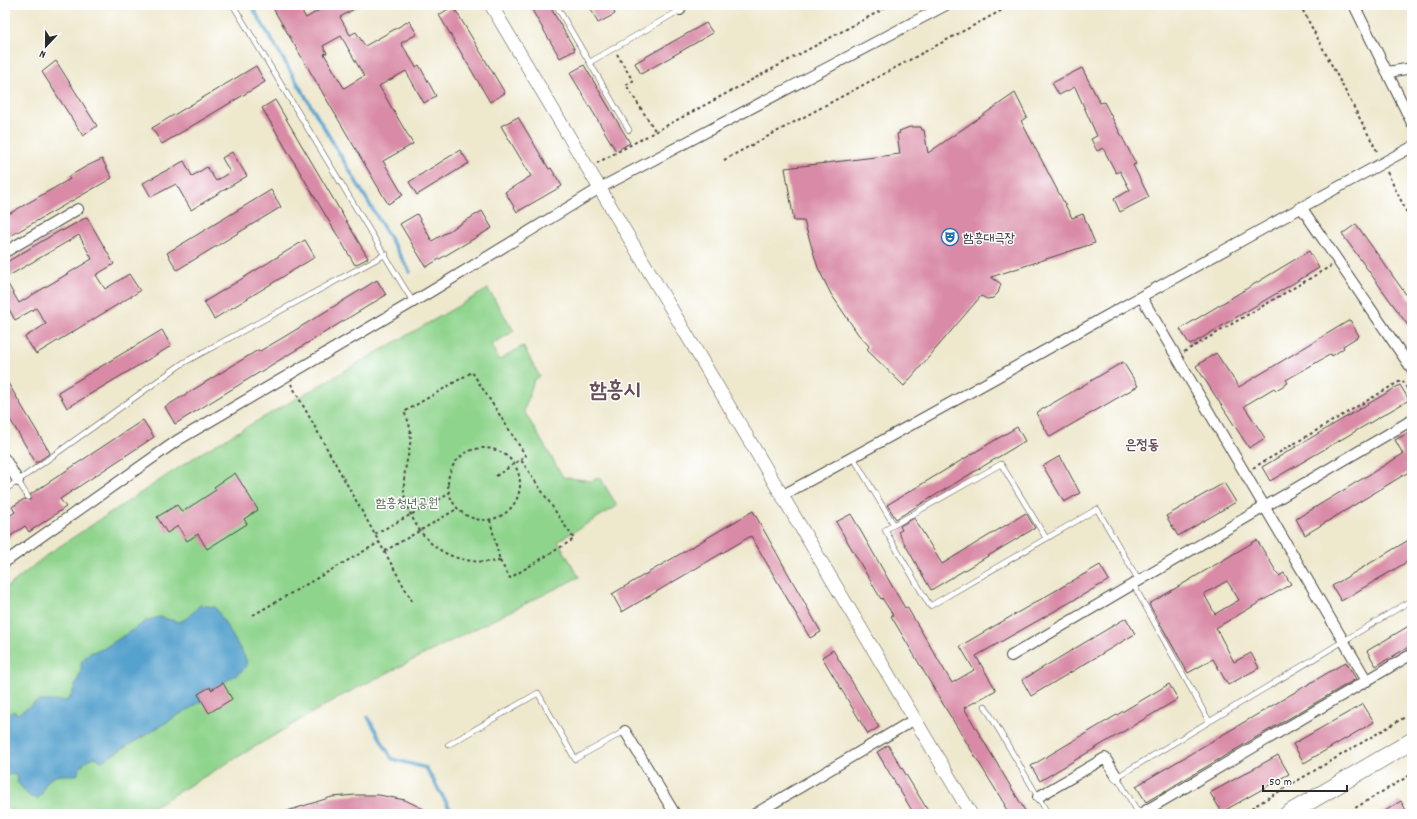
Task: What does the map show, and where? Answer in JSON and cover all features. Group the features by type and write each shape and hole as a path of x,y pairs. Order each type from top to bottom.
{"highway":[{"path":"1288,814 1412,741"}],"street":[{"path":"491,5 971,814"},
{"path":"5,562 178,440 414,302 600,188 946,5"},
{"path":"1354,5 1412,123"},
{"path":"1388,72 1412,68"},
{"path":"783,495 1142,298 1301,207 1412,148"},
{"path":"1301,207 1337,262 1412,369"},
{"path":"5,252 78,209"},
{"path":"1142,298 1367,681"},
{"path":"1011,656 1412,420"},
{"path":"5,459 18,481"},
{"path":"1139,814 1412,654"},
{"path":"755,814 915,719"},
{"path":"625,731 675,814"},
{"path":"1038,797 1105,758 1116,776"}],"lane":[{"path":"233,5 414,302"},
{"path":"556,5 629,130"},
{"path":"590,62 682,7"},
{"path":"5,490 183,363 386,254"},
{"path":"853,457 894,525"},
{"path":"1046,538 1001,464 885,530 930,606 1097,509 1209,721"},
{"path":"18,481 28,497"},
{"path":"1139,814 1116,776 1412,600"},
{"path":"448,745 538,693 575,759 625,731"},
{"path":"985,706 1048,814"}],"path":[{"path":"588,168 891,5"},
{"path":"1300,5 1383,163 1412,222"},
{"path":"724,160 1006,8"},
{"path":"613,48 634,81 626,85 656,132"},
{"path":"1176,357 1337,262"},
{"path":"496,476 526,456 472,372 404,412 412,428 404,483 404,495 410,515 419,531 436,548 456,558 478,562 500,561"},
{"path":"286,376 412,601"},
{"path":"1245,473 1402,380 1412,397"},
{"path":"482,447 504,453 514,464 518,471 520,486 516,501 506,512 490,520 470,518 458,509 449,494 447,481 451,467 461,455 467,451 482,447"},
{"path":"490,520 500,561 510,578 574,539 521,460"},
{"path":"375,534 449,494"},
{"path":"385,551 458,509"},
{"path":"253,616 380,542"},
{"path":"1241,814 1412,712"},
{"path":"1345,814 1412,774"}],"green space":[{"name":"함흥청년공원","path":"488,289 514,331 491,345 499,360 523,346 540,377 534,380 524,411 563,477 591,481 600,477 617,506 558,541 579,577 341,696 141,814 5,814 5,589 48,554 201,453"}],"water":[{"path":"200,605 215,607 217,610 245,657 247,664 241,672 211,690 210,687 198,694 202,701 102,761 95,757 86,761 77,775 61,775 53,777 45,784 42,794 38,798 30,797 17,782 17,777 13,774 5,776 5,718 13,711 18,714 38,701 65,701 70,698 81,672 81,662 89,653 103,649 148,620 159,617 179,622 187,618"}],"building":[{"path":"271,5 298,5 306,18 328,5 361,5 340,17 350,35 356,32 365,46 409,21 417,34 401,43 416,67 419,65 436,96 424,103 406,71 379,86 413,144 383,161 403,195 388,204","holes":["341,36 364,76 344,88 324,54 327,53 323,46"]},
{"path":"529,5 549,5 575,50 560,58"},
{"path":"589,5 611,5 615,14 598,23"},
{"path":"453,6 505,93 490,102 439,15"},
{"path":"706,23 713,33 641,74 635,63"},
{"path":"56,61 97,126 83,136 42,72"},
{"path":"584,65 630,143 616,151 570,73"},
{"path":"256,66 265,82 162,144 152,128"},
{"path":"1082,68 1100,103 1104,102 1136,164 1133,165 1149,197 1120,212 1114,199 1130,190 1120,171 1116,173 1103,148 1097,151 1091,139 1097,136 1075,87 1059,95 1052,83"},
{"name":"함흥대극장","path":"1015,93 1027,117 1021,121 1072,218 1083,214 1095,243 991,277 1001,284 998,293 993,298 987,299 981,296 904,386 867,350 869,346 858,334 831,294 818,268 804,221 794,221 785,168 900,154 897,134 900,133 899,131 910,127 921,127 922,130 924,130 928,153"},
{"path":"275,100 368,258 355,265 262,108"},
{"path":"518,117 549,169 551,168 562,186 517,212 505,192 531,176 501,126"},
{"path":"460,150 469,163 417,195 409,182"},
{"path":"232,152 247,176 191,210 176,184 151,197 143,183 184,161 192,176 207,167 216,181 230,172 222,158"},
{"path":"102,159 112,178 5,239 5,216 70,179 68,177"},
{"path":"271,190 281,207 177,270 167,253"},
{"path":"482,211 492,228 426,267 400,224 417,214 432,241"},
{"path":"87,217 114,264 96,275 105,289 129,274 140,291 36,354 25,337 46,324 36,308 15,320 5,302 5,279 19,303 92,259 79,235 5,278 5,263 61,230 62,231"},
{"path":"1356,224 1412,303 1412,331 1342,234"},
{"path":"305,240 315,257 214,319 204,302"},
{"path":"1309,251 1319,268 1190,345 1180,329"},
{"path":"377,280 386,295 175,424 165,407"},
{"path":"1350,320 1359,336 1343,346 1344,348 1332,356 1331,354 1286,380 1288,383 1276,390 1274,388 1244,406 1265,438 1249,448 1196,366 1216,353 1239,387"},
{"path":"162,330 171,346 67,408 58,392"},
{"path":"1123,362 1138,386 1050,437 1036,413"},
{"path":"5,378 50,453 36,463 5,411"},
{"path":"1400,385 1409,400 1270,481 1262,467"},
{"path":"143,420 154,437 60,499 66,507 29,532 25,526 5,540 5,519 15,512 12,507 24,499 30,500 31,494"},
{"path":"1017,427 1025,441 896,519 887,505"},
{"path":"1408,433 1412,440 1412,470 1305,535 1296,519 1403,454 1395,440"},
{"path":"1060,456 1080,493 1064,502 1043,466"},
{"path":"235,473 258,510 244,519 247,524 207,549 198,534 187,541 178,526 167,533 157,517 177,505 182,512 216,490 214,487"},
{"path":"1224,483 1236,502 1178,536 1166,516"},
{"path":"753,511 821,632 810,638 751,536 622,612 612,594"},
{"path":"1026,513 1035,528 931,590 898,532 902,530 900,526 914,518 942,564"},
{"path":"851,514 905,608 907,607 952,683 974,670 960,646 1100,565 1109,580 976,656 996,690 964,708 1027,814 1009,814 891,616 893,615 882,598 881,599 836,522"},
{"path":"1412,538 1412,559 1341,601 1332,586"},
{"path":"1257,540 1279,576 1284,573 1291,584 1216,628 1234,662 1251,653 1259,668 1228,685 1213,659 1188,673 1149,604","holes":["1227,581 1239,600 1215,614 1204,594"]},
{"path":"1126,618 1135,634 1031,696 1022,680"},
{"path":"1412,624 1412,645 1376,666 1367,651"},
{"path":"833,650 879,727 868,734 822,657"},
{"path":"1346,662 1356,679 1146,802 1136,786"},
{"path":"223,683 232,699 209,713 198,694 210,687 211,690"},
{"path":"1169,684 1178,699 1040,781 1031,766"},
{"path":"1363,704 1374,722 1304,763 1293,744"},
{"path":"888,745 930,814 914,814 877,752"},
{"path":"1278,755 1289,774 1222,812 1210,793"},
{"path":"379,795 405,800 434,814 284,814 284,812 332,797"},
{"path":"1401,801 1408,814 1380,814"}],"waterway":[{"path":"251,5 410,272"},
{"path":"368,717 392,759 426,768 453,814"}],"place":[{"name":"함흥대극장","path":"950,237"}],"district":[{"name":"함흥시","path":"615,389"},
{"name":"은정동","path":"1142,444"}]}
